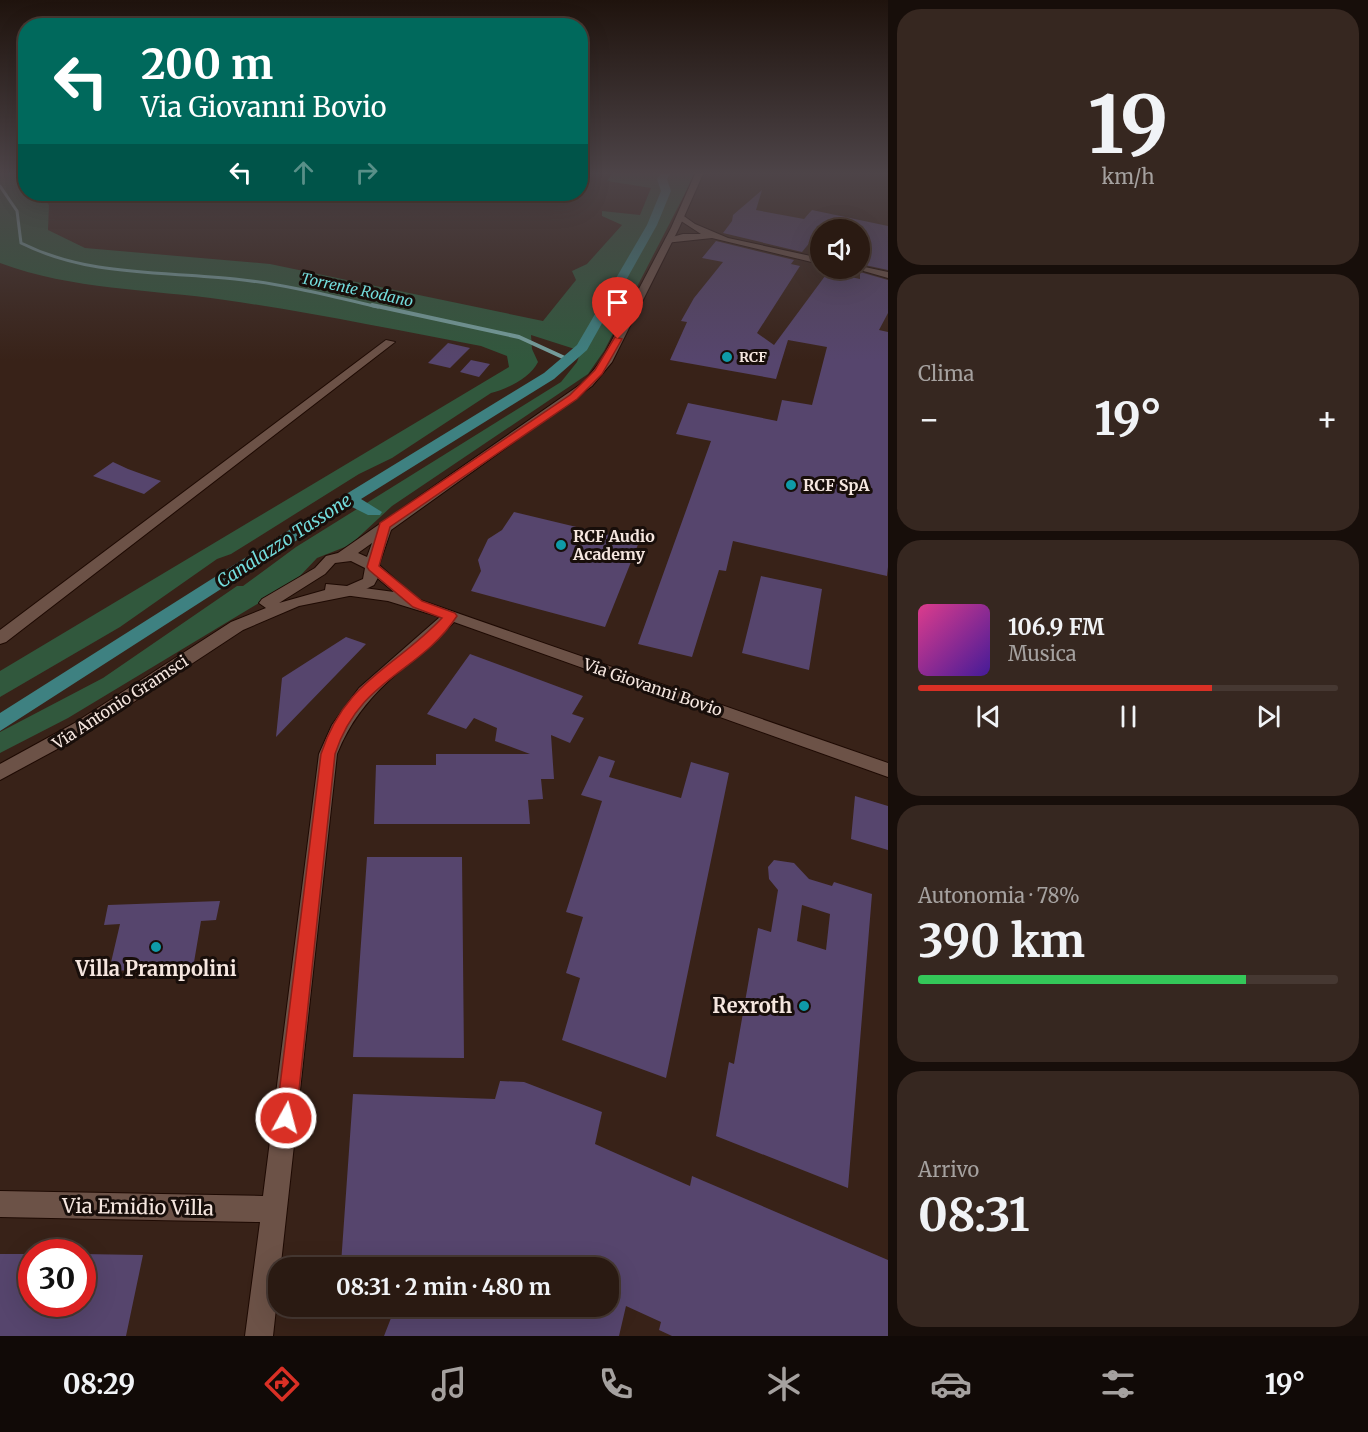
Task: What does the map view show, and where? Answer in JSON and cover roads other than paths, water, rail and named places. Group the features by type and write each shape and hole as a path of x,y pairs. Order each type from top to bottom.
{"street":[{"name":"Via Antonio Gramsci","path":"0,773 107,712 237,626 262,605 286,594 320,571 326,563 344,556 536,423 588,384 606,362 671,236"},
{"path":"668,242 683,236"},
{"path":"711,236 810,259"},
{"path":"870,271 888,275"},
{"path":"0,638 390,342"},
{"name":"Via Antonio Gramsci","path":"237,626 295,602 345,591 369,582 373,577 372,566 385,526"},
{"path":"344,556 361,558 372,566"},
{"name":"Via Giovanni Bovio","path":"372,566 418,604"},
{"path":"320,571 322,581 326,586 345,591"},
{"name":"Via Giovanni Bovio","path":"345,591 388,596 418,604 888,770"},
{"path":"259,1336 276,1209 328,754 336,729 351,706 384,674 427,642 451,616"},
{"name":"Via Emidio Villa","path":"0,1204 276,1209"}],"waterway":[{"name":"Torrente Rodano","path":"20,236 21,243 73,262 126,271 271,284 378,307"},
{"name":"Canalazzo Tassone","path":"349,499 549,376 582,347 645,236"},
{"name":"Torrente Rodano","path":"372,305 519,337 567,359"},
{"name":"Canalazzo Tassone","path":"0,723 349,499"},
{"path":"349,499 374,512"}],"place":[{"name":"RCF","path":"727,357"},
{"name":"RCF SpA","path":"791,485"},
{"name":"RCF Audio Academy","path":"561,545"},
{"name":"Villa Prampolini","path":"156,947"},
{"name":"Rexroth","path":"804,1006"}]}
